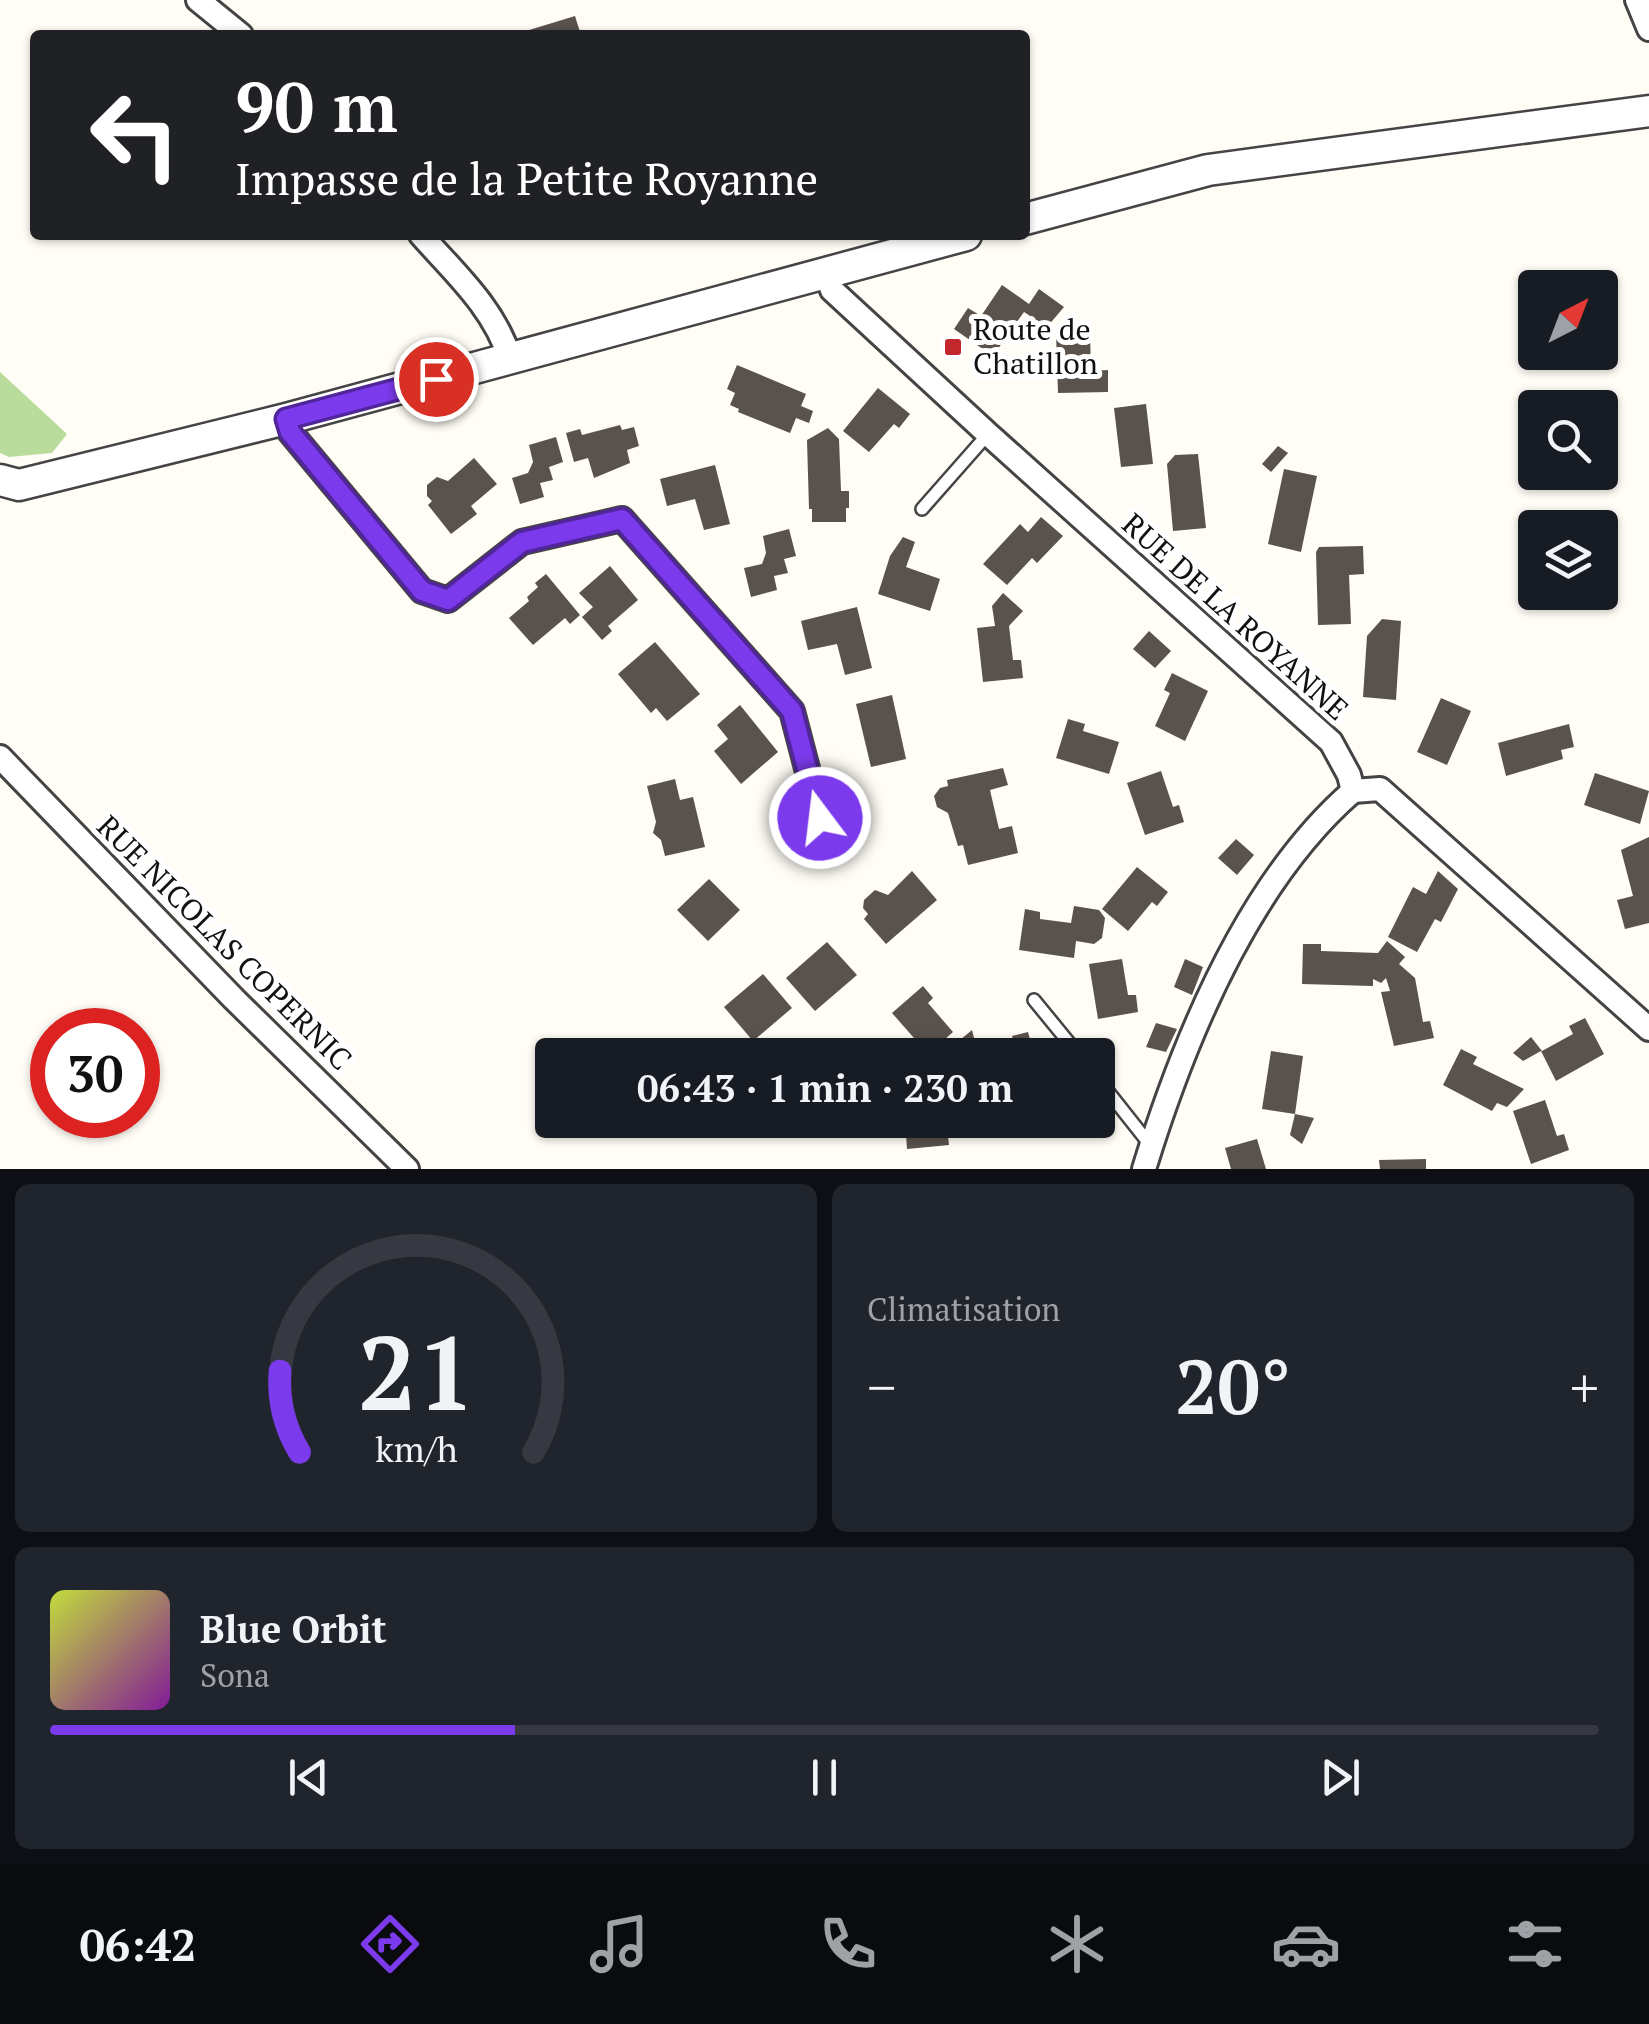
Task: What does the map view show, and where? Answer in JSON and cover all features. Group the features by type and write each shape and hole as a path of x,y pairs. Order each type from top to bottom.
{"street":[{"path":"198,0 235,30"},
{"path":"1637,0 1649,29"},
{"path":"1030,218 1208,170 1649,111"},
{"path":"425,240 480,302 505,343 510,359"},
{"path":"0,480 19,485 286,419 947,240"},
{"name":"RUE DE LA ROYANNE","path":"826,272 832,290 1331,742 1353,791"},
{"path":"286,419 290,432 422,591 448,600 522,542 622,519 792,711 820,818 798,840"},
{"name":"RUE NICOLAS COPERNIC","path":"0,757 234,999 408,1169"},
{"path":"1144,1169 1165,1102 1224,967 1266,892 1331,810 1353,791 1380,789 1649,1029"}],"lane":[{"path":"922,510 988,434"},
{"path":"1034,1000 1064,1038"},
{"path":"1115,1100 1151,1146"}],"green space":[{"path":"0,372 67,434 52,453 9,457 0,453"}],"building":[{"path":"575,16 579,30 529,30"},
{"path":"1002,285 1029,304 1039,289 1064,307 1047,327 1024,312 993,356 954,329 968,308 981,316"},
{"path":"1090,332 1091,371 1108,370 1108,392 1058,393 1056,333"},
{"path":"737,365 806,394 801,406 813,411 809,423 796,418 790,433 738,412 730,405 735,393 727,389"},
{"path":"878,388 910,414 899,428 894,424 869,452 843,431"},
{"path":"1146,404 1153,464 1121,467 1114,408"},
{"path":"620,425 622,430 634,427 639,446 627,450 630,463 594,478 588,458 574,462 566,433 580,429 582,435"},
{"path":"828,428 839,439 841,491 849,491 846,522 812,522 809,509 807,440"},
{"path":"556,437 563,462 549,467 553,480 540,483 544,497 520,504 512,478 528,473 533,462 529,445"},
{"path":"1278,446 1288,453 1271,472 1262,464"},
{"path":"1198,454 1206,528 1173,531 1167,464 1175,455"},
{"path":"474,458 497,484 471,506 477,514 451,534 428,505 432,501 427,496 427,485 437,477 448,481"},
{"path":"715,465 730,524 704,530 695,499 667,506 660,479"},
{"path":"1284,469 1317,476 1301,552 1268,544"},
{"path":"1041,517 1063,536 1037,563 1032,558 1007,585 983,564 1020,524 1028,532"},
{"path":"789,529 796,556 784,559 788,573 774,576 777,590 751,597 744,568 762,564 766,553 763,536"},
{"path":"903,537 915,542 906,567 940,579 930,611 878,594 890,556"},
{"path":"1363,546 1364,574 1349,575 1351,624 1318,625 1316,552 1319,547"},
{"path":"610,566 638,600 608,626 612,631 602,640 582,617 593,607 579,593"},
{"path":"546,574 580,615 570,624 565,618 533,645 509,618 529,601 527,597 538,587 535,583"},
{"path":"1003,593 1023,611 1009,626 1013,660 1021,660 1023,678 983,682 977,628 995,626 992,606"},
{"path":"857,607 872,668 845,675 837,644 808,650 801,621"},
{"path":"1382,619 1401,621 1396,700 1363,697 1367,636"},
{"path":"1149,631 1171,651 1155,668 1133,649"},
{"path":"655,642 700,694 667,721 656,708 651,713 618,674"},
{"path":"1172,673 1208,691 1185,741 1155,726 1170,693 1164,690"},
{"path":"892,695 906,759 871,767 856,704"},
{"path":"1441,698 1471,711 1447,765 1417,752"},
{"path":"740,705 778,752 741,784 714,751 728,739 717,725"},
{"path":"1068,719 1085,724 1083,731 1119,742 1109,774 1056,758"},
{"path":"1569,724 1574,747 1561,750 1563,759 1506,776 1498,743"},
{"path":"1003,768 1008,785 990,790 999,829 1012,826 1018,853 968,865 948,813 937,807 934,796 940,788 948,786 947,780"},
{"path":"1161,771 1173,807 1179,805 1184,822 1145,835 1127,783"},
{"path":"1595,773 1649,791 1640,824 1584,805"},
{"path":"675,779 680,800 693,797 705,847 665,856 661,840 653,833 656,822 647,786"},
{"path":"1649,837 1649,923 1625,929 1617,900 1633,896 1621,850"},
{"path":"1236,839 1254,855 1237,875 1218,858"},
{"path":"1137,867 1168,892 1157,906 1152,902 1128,931 1102,909"},
{"path":"912,871 937,900 886,944 864,919 868,914 863,908 864,900 875,890 888,895"},
{"path":"1438,871 1458,889 1441,922 1435,919 1417,952 1388,937 1413,887 1426,894"},
{"path":"709,879 740,910 708,941 677,910"},
{"path":"1074,906 1099,910 1105,918 1102,938 1094,944 1076,941 1074,958 1019,950 1025,909 1040,912 1040,919 1071,923"},
{"path":"1387,941 1405,957 1399,964 1415,978 1423,1022 1430,1021 1434,1038 1394,1046 1381,992 1390,991 1386,978 1381,983 1373,979 1373,986 1302,984 1303,944 1321,944 1321,951 1378,953"},
{"path":"827,942 857,975 815,1011 786,978"},
{"path":"1122,959 1128,995 1136,995 1138,1012 1098,1019 1089,964"},
{"path":"1185,959 1203,967 1192,995 1174,987"},
{"path":"763,974 792,1008 757,1038 750,1038 724,1007"},
{"path":"923,986 933,998 928,1003 953,1032 946,1038 914,1038 892,1013"},
{"path":"1585,1018 1604,1054 1556,1081 1541,1051 1523,1061 1513,1053 1531,1037 1542,1051 1573,1034 1569,1026"},
{"path":"1156,1023 1177,1029 1166,1052 1146,1047"},
{"path":"1028,1032 1030,1038 1013,1038 1012,1036"},
{"path":"1461,1049 1477,1057 1473,1064 1524,1089 1507,1107 1497,1103 1492,1111 1443,1085"},
{"path":"1271,1051 1303,1056 1295,1114 1262,1109"},
{"path":"1545,1100 1557,1136 1564,1134 1569,1150 1531,1164 1513,1111"},
{"path":"1295,1114 1314,1118 1302,1144 1290,1135"},
{"path":"906,1138 948,1138 949,1145 907,1149"},
{"path":"1257,1139 1266,1169 1231,1169 1225,1148"},
{"path":"1426,1159 1426,1169 1380,1169 1379,1160"}],"place":[{"name":"Route de Chatillon","path":"953,347"}],"route":[{"path":"436,379 286,419 290,432 422,591 448,600 522,542 622,519 792,711 820,818"}]}
